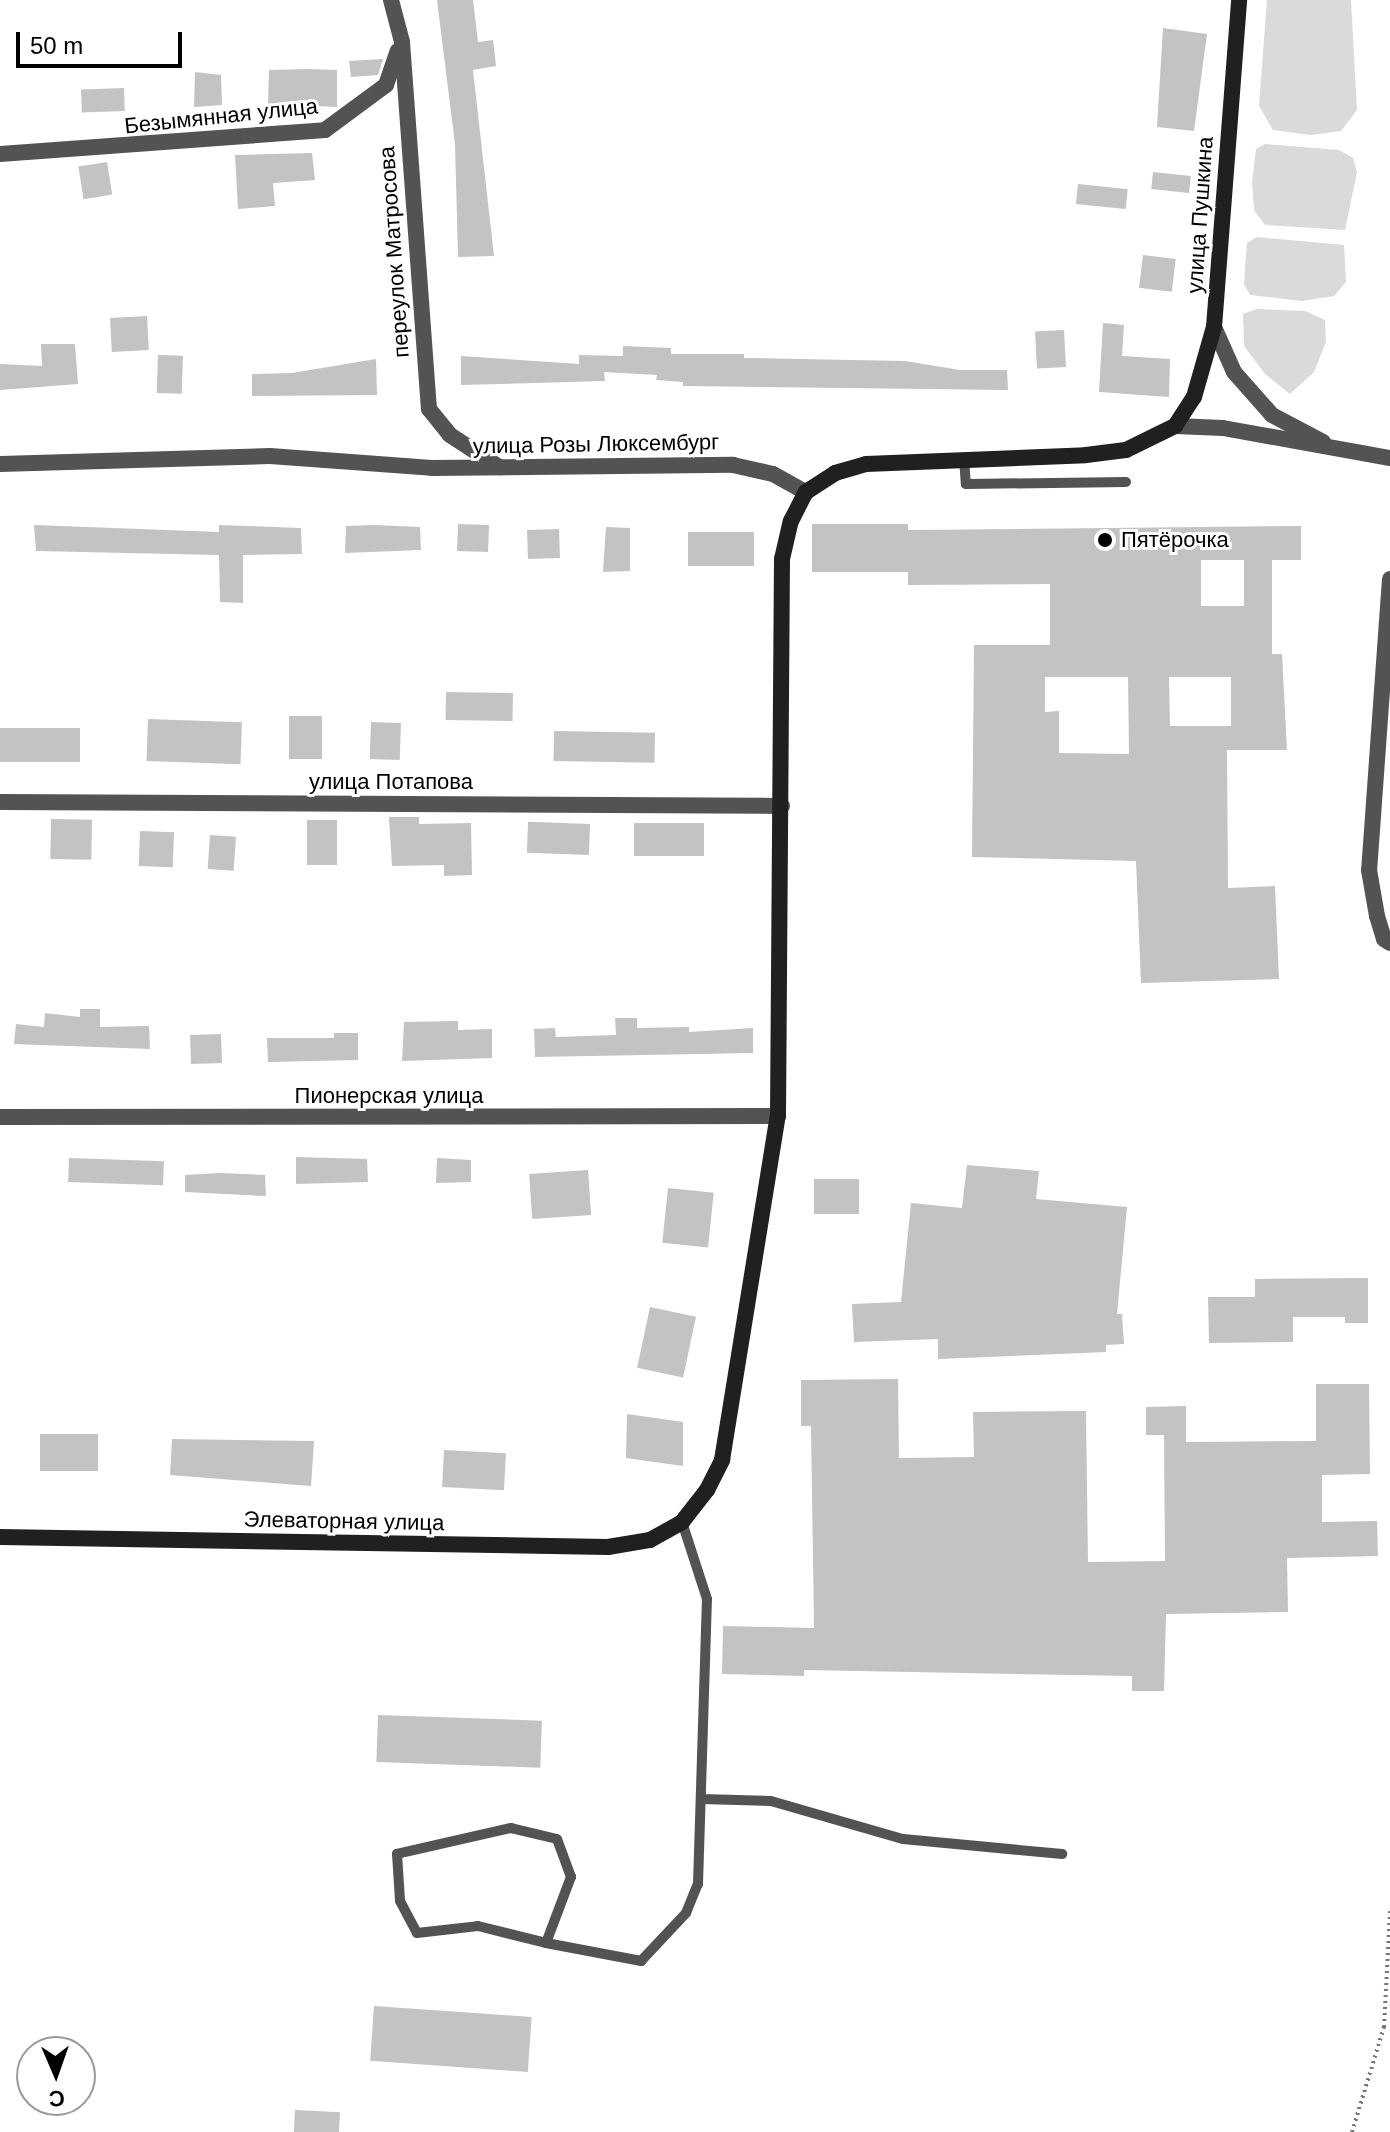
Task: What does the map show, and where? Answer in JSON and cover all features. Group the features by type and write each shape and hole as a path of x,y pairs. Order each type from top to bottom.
{"main road":[{"name":"улица Пушкина","path":"1175,426 1194,397 1214,327 1239,0"},
{"path":"682,1522 707,1490 722,1460 778,1116 782,559 806,492 835,473 866,464 1126,450 1175,426"},
{"name":"Элеваторная улица","path":"0,1537 608,1547 650,1540 682,1522"}],"street":[{"name":"переулок Матросова","path":"391,0 402,42 429,409 450,435 500,468"},
{"name":"Безымянная улица","path":"0,154 325,130 386,85 402,42"},
{"path":"1214,327 1234,372 1272,415 1346,452"},
{"path":"1175,426 1223,428 1390,458"},
{"name":"улица Розы Люксембург","path":"0,464 270,456 500,468 733,465 773,474 806,492"},
{"path":"1390,579 1369,870 1377,916 1390,943"},
{"name":"улица Потапова","path":"0,802 782,806"},
{"name":"Пионерская улица","path":"0,1117 778,1116"}],"lane":[{"path":"964,458 966,484 1126,482"},
{"path":"546,1943 571,1877 557,1839 511,1828 397,1854 400,1901 417,1933 478,1926 546,1943 641,1961 686,1913 698,1884 707,1599 682,1522"},
{"path":"701,1799 771,1801 903,1839 1062,1854"}],"path":[{"path":"1352,2132 1384,2027 1390,1911"}],"shaded area":[{"path":"1267,0 1351,0 1357,110 1341,131 1310,135 1273,130 1259,106"},
{"path":"1265,144 1339,150 1353,158 1357,172 1345,230 1265,225 1254,210 1252,182 1256,149"},
{"path":"1257,237 1344,245 1346,282 1334,296 1302,301 1250,295 1244,284 1247,243"},
{"path":"1257,309 1305,311 1325,320 1326,342 1314,372 1290,394 1265,374 1244,346 1243,314"}],"building":[{"path":"437,0 473,0 478,42 493,40 496,66 473,70 494,256 458,257 455,144"},
{"path":"1163,28 1207,34 1194,131 1157,127"},
{"path":"383,59 378,75 351,77 349,61"},
{"path":"269,70 337,70 337,107 268,104"},
{"path":"195,72 221,75 222,105 194,107"},
{"path":"124,88 125,111 82,112 81,90"},
{"path":"312,153 315,180 273,183 275,206 238,209 235,155"},
{"path":"107,162 112,195 84,199 78,167"},
{"path":"1153,172 1191,176 1189,193 1151,189"},
{"path":"1078,184 1128,189 1126,209 1076,204"},
{"path":"1143,255 1176,259 1172,292 1139,288"},
{"path":"147,316 149,350 112,352 110,318"},
{"path":"1103,323 1124,325 1122,356 1170,359 1169,397 1099,392"},
{"path":"1064,330 1066,367 1037,368 1035,332"},
{"path":"41,344 75,344 78,384 0,390 0,364 42,366"},
{"path":"623,346 671,348 671,354 905,361 960,370 1007,370 1008,390 683,386 683,382 656,380 657,375 604,372 605,381 461,385 461,356 579,364 579,355 623,356"},
{"path":"158,355 183,356 182,394 157,393"},
{"path":"376,359 377,395 252,396 252,374 292,373"},
{"path":"458,524 489,525 488,552 457,551"},
{"path":"812,524 908,524 908,530 1301,526 1301,560 1272,560 1272,654 1282,654 1287,750 1227,750 1228,888 1275,886 1279,979 1141,983 1136,861 972,857 974,645 1050,645 1050,584 908,585 908,572 812,572","holes":["1201,560 1244,560 1244,606 1201,606","1045,677 1128,677 1129,754 1059,753 1059,711 1045,712","1169,677 1231,677 1231,726 1170,726"]},
{"path":"34,525 219,532 219,525 301,528 302,554 243,555 243,603 220,602 219,555 36,551"},
{"path":"346,526 420,527 421,550 345,553"},
{"path":"606,527 630,528 630,571 603,572"},
{"path":"559,529 560,558 528,559 527,530"},
{"path":"688,532 754,532 754,566 688,566"},
{"path":"446,692 513,693 513,721 446,720"},
{"path":"289,716 322,716 322,759 289,759"},
{"path":"148,719 242,722 240,764 147,761"},
{"path":"371,722 401,723 400,760 370,759"},
{"path":"0,728 80,728 80,762 0,762"},
{"path":"554,731 655,733 654,763 553,761"},
{"path":"389,817 419,817 419,824 471,823 472,875 444,876 444,865 392,866"},
{"path":"51,819 92,820 91,860 50,859"},
{"path":"307,820 337,820 337,865 307,865"},
{"path":"528,822 590,824 589,855 527,853"},
{"path":"634,823 704,823 704,856 634,856"},
{"path":"140,831 174,832 173,867 139,866"},
{"path":"210,835 236,837 234,871 208,869"},
{"path":"80,1009 100,1009 100,1027 149,1026 150,1049 14,1044 16,1024 44,1027 45,1013 80,1017"},
{"path":"615,1018 637,1018 637,1028 689,1027 689,1032 753,1028 753,1053 535,1057 534,1029 555,1028 556,1037 616,1035"},
{"path":"458,1021 458,1030 492,1029 492,1058 402,1061 404,1022"},
{"path":"334,1033 358,1033 358,1060 268,1062 267,1038 334,1038"},
{"path":"221,1034 222,1063 191,1064 190,1035"},
{"path":"296,1157 367,1159 368,1182 296,1184"},
{"path":"69,1158 164,1161 163,1185 68,1182"},
{"path":"437,1158 471,1160 471,1182 436,1183"},
{"path":"967,1165 1039,1171 1036,1199 1127,1207 1117,1314 1122,1314 1124,1344 1106,1345 1106,1352 938,1359 938,1339 854,1342 852,1304 901,1302 911,1203 962,1208"},
{"path":"588,1170 591,1215 532,1219 529,1174"},
{"path":"185,1175 265,1175 266,1196 185,1192"},
{"path":"814,1179 859,1179 859,1214 814,1214"},
{"path":"668,1188 714,1193 708,1248 662,1243"},
{"path":"1368,1278 1368,1323 1345,1323 1345,1317 1293,1317 1293,1342 1209,1343 1208,1297 1255,1297 1255,1279"},
{"path":"650,1307 696,1317 683,1377 637,1368"},
{"path":"898,1379 899,1458 974,1457 973,1412 1086,1411 1088,1562 1165,1561 1164,1435 1146,1435 1146,1407 1186,1406 1186,1442 1316,1441 1316,1384 1369,1384 1370,1474 1322,1475 1322,1522 1377,1521 1378,1556 1287,1558 1288,1612 1166,1614 1164,1691 1132,1691 1132,1676 804,1670 804,1676 722,1674 723,1626 814,1628 811,1426 801,1426 801,1380"},
{"path":"627,1414 683,1422 683,1466 626,1458"},
{"path":"40,1434 98,1434 98,1471 40,1471"},
{"path":"172,1439 314,1441 311,1486 170,1475"},
{"path":"444,1450 506,1453 504,1490 442,1487"},
{"path":"378,1715 542,1721 540,1768 376,1762"},
{"path":"374,2006 532,2017 528,2072 370,2061"},
{"path":"295,2110 340,2112 339,2132 294,2132"}],"place":[{"name":"Пятёрочка","path":"1105,540"}]}
